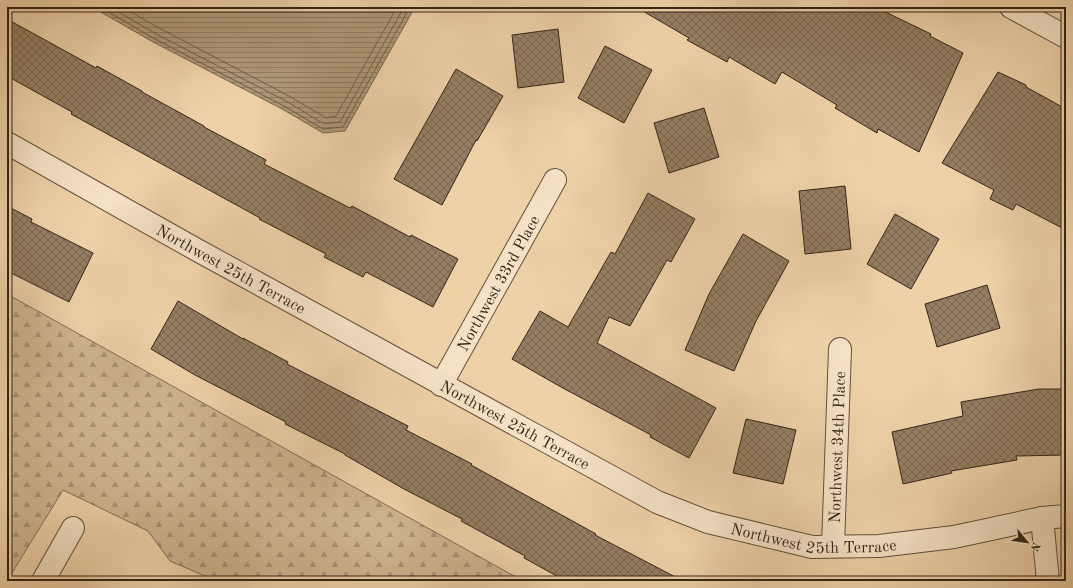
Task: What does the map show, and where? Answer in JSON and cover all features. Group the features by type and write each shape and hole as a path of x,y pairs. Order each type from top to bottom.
{"street":[{"path":"1011,7 1066,37"},
{"name":"Northwest 25th Terrace","path":"7,143 441,385 657,502 708,522 812,547 879,546 954,537 1042,518 1066,516"},
{"name":"Northwest 33rd Place","path":"441,385 555,180"},
{"name":"Northwest 34th Place","path":"833,546 840,349"},
{"path":"1042,518 1048,581"},
{"path":"43,581 73,528"}],"green space":[{"path":"7,294 523,581 234,581 205,576 170,561 148,531 63,490 7,581"}],"water":[{"path":"92,7 415,7 345,131 323,133 282,109 153,42"}],"building":[{"path":"636,7 875,7 931,34 930,36 963,53 919,152 878,129 877,133 835,108 837,105 782,72 775,84 729,57 727,62 687,40 689,38"},
{"path":"7,19 96,68 97,66 204,127 266,160 264,164 350,208 352,206 410,237 411,235 458,259 433,307 366,272 363,277 324,257 326,254 259,219 260,218 71,114 72,112 7,76"},
{"path":"558,29 564,82 518,88 512,35"},
{"path":"605,46 652,70 624,123 578,98"},
{"path":"456,69 503,96 477,141 476,140 442,205 394,179"},
{"path":"998,72 1026,85 1026,87 1066,109 1066,230 1016,204 1013,210 990,199 994,190 942,163"},
{"path":"704,108 719,157 669,173 654,123"},
{"path":"845,186 851,249 805,254 799,191"},
{"path":"648,193 695,219 671,262 667,260 630,326 609,317 597,343 716,408 689,458 650,437 651,435 512,359 540,311 568,327 611,252 615,254"},
{"path":"7,206 32,219 31,222 93,253 69,302 7,271"},
{"path":"895,214 939,239 911,289 867,264"},
{"path":"743,234 789,261 756,321 734,371 685,350 709,294"},
{"path":"987,285 1000,328 937,347 925,304"},
{"path":"178,301 243,339 288,362 287,364 408,426 406,430 472,464 471,465 596,534 595,535 683,581 566,581 524,558 525,556 461,521 462,519 404,489 345,454 285,424 286,422 195,375 151,349"},
{"path":"1039,389 1066,389 1066,455 1016,456 1017,460 951,471 952,473 903,484 892,432 963,416 961,402"},
{"path":"746,419 796,430 783,484 733,473"}]}
